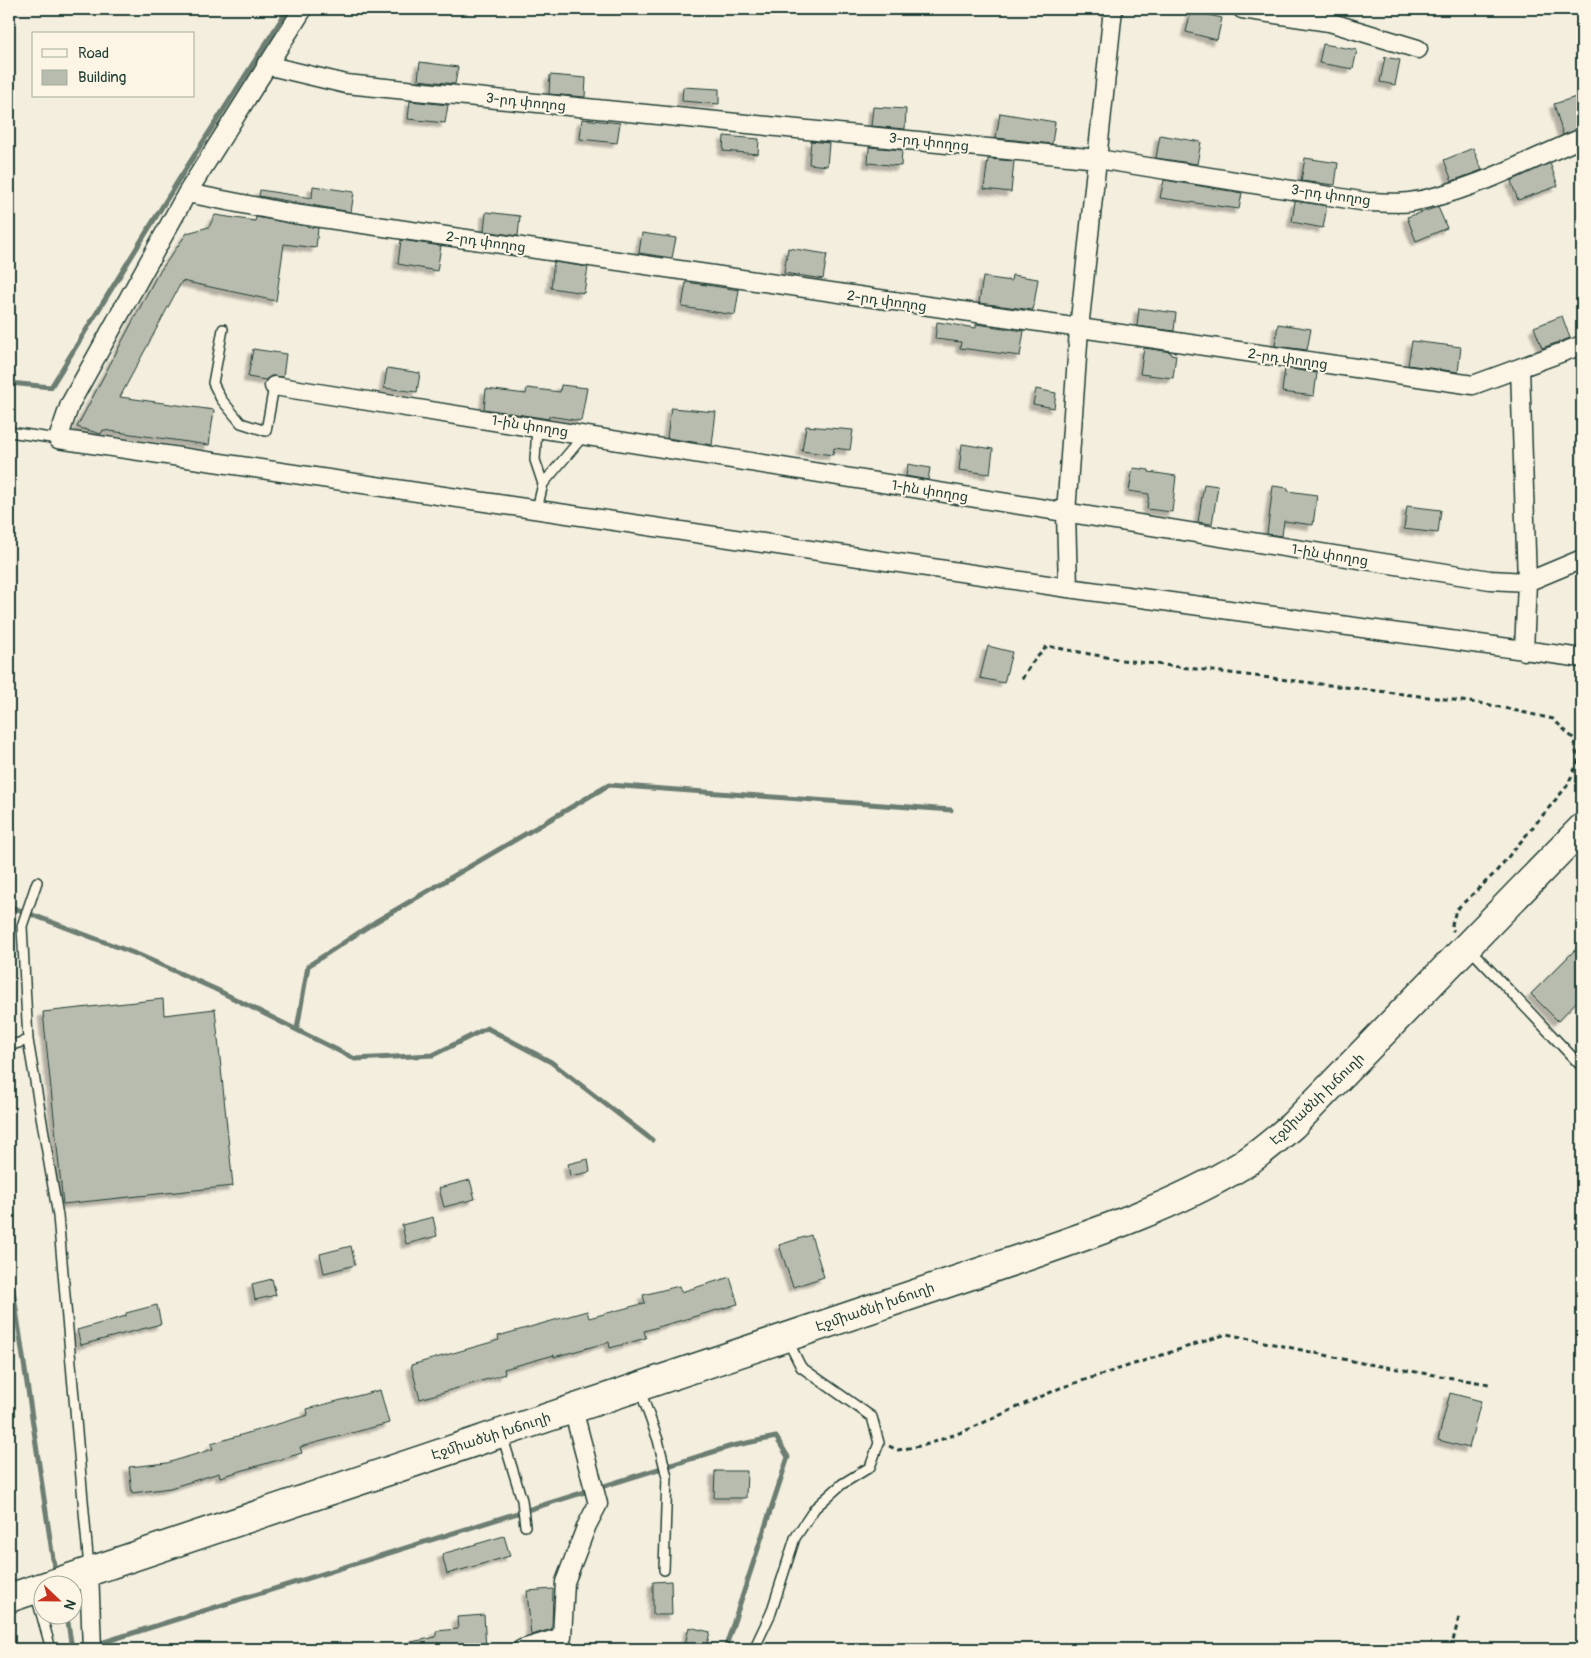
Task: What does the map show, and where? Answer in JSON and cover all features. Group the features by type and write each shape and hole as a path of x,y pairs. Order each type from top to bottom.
{"main road":[{"name":"Էջմիածնի խճուղի","path":"72,1576 1126,1222 1208,1184 1243,1164 1286,1131 1324,1096 1582,828"},
{"name":"Էջմիածնի խճուղի","path":"9,1598 32,1590"}],"street":[{"path":"302,9 187,193 70,404 58,439 1068,588 1582,658"},
{"path":"1068,588 1066,514 1080,329 1113,9"},
{"path":"1242,9 1329,22 1418,49"},
{"name":"3-րդ փողոց","path":"266,65 346,84 1098,159 1367,202 1407,203 1460,189 1582,138"},
{"name":"2-րդ փողոց","path":"187,193 294,214 1473,385 1582,345"},
{"path":"1520,368 1527,582 1524,651"},
{"name":"1-ին փողոց","path":"274,386 1066,514 1490,580 1527,582 1582,559"},
{"path":"522,1649 562,1636 565,1582 587,1525 598,1504 573,1409"},
{"path":"89,1570 92,1649"}],"lane":[{"path":"223,329 213,383 221,399 241,422 266,431 274,386"},
{"path":"537,427 536,460 543,484"},
{"path":"9,432 58,439"},
{"path":"536,509 543,484 584,435"},
{"path":"37,882 22,926 28,1040 58,1216 89,1570"},
{"path":"1467,946 1582,1067"},
{"path":"9,1046 28,1040"},
{"path":"754,1649 771,1613 795,1538 816,1508 842,1484 870,1467 879,1443 872,1417 800,1367 787,1337"},
{"path":"639,1387 658,1440 666,1477 664,1570"},
{"path":"501,1433 522,1500 525,1526"},
{"path":"47,1626 51,1649"}],"path":[{"path":"1022,679 1031,664 1047,646 1122,660 1486,704 1553,719 1574,739 1578,762 1567,786 1494,874 1456,910 1451,928 1467,946"},
{"path":"879,1443 898,1450 925,1446 965,1431 1060,1388 1227,1334 1362,1363 1489,1384"},
{"path":"1451,1649 1459,1617"}],"building":[{"path":"1191,11 1222,18 1217,40 1186,32"},
{"path":"1323,44 1357,50 1353,69 1319,63"},
{"path":"1385,57 1400,60 1395,85 1380,82"},
{"path":"420,62 458,67 455,84 418,80"},
{"path":"550,75 586,78 585,97 549,94"},
{"path":"683,87 719,89 719,104 682,101"},
{"path":"1579,96 1582,106 1582,128 1563,135 1554,104"},
{"path":"410,101 448,105 445,123 408,119"},
{"path":"873,107 906,109 905,129 871,126"},
{"path":"1000,113 1055,122 1052,144 996,138"},
{"path":"582,119 620,123 617,143 580,139"},
{"path":"1160,135 1201,142 1197,164 1156,158"},
{"path":"724,136 759,139 758,154 723,151"},
{"path":"811,141 829,143 827,166 809,164"},
{"path":"869,147 902,150 901,166 868,163"},
{"path":"1473,148 1482,170 1452,181 1444,160"},
{"path":"1305,158 1338,163 1335,185 1301,181"},
{"path":"988,159 1014,161 1011,192 984,189"},
{"path":"1550,163 1558,186 1518,200 1511,181"},
{"path":"1164,180 1242,193 1239,209 1160,198"},
{"path":"313,186 354,192 351,212 259,196 260,190 312,198"},
{"path":"1295,201 1327,206 1323,228 1292,222"},
{"path":"1438,207 1447,228 1416,241 1407,217"},
{"path":"486,212 520,216 518,236 484,231"},
{"path":"215,215 255,221 256,217 318,228 316,248 284,244 276,301 182,281 120,397 214,410 209,445 103,430 101,434 77,427 156,277 187,233 209,227"},
{"path":"642,233 676,238 672,258 639,253"},
{"path":"401,240 441,246 437,271 398,264"},
{"path":"788,248 827,254 823,279 784,273"},
{"path":"554,262 588,267 584,293 551,288"},
{"path":"1012,275 1038,279 1033,310 979,303 983,277 1011,281"},
{"path":"686,282 739,290 735,315 682,307"},
{"path":"1139,308 1176,313 1174,331 1137,326"},
{"path":"1562,316 1570,338 1542,348 1534,327"},
{"path":"937,322 976,328 976,324 1024,331 1020,356 960,348 961,342 935,339"},
{"path":"1278,324 1311,329 1307,350 1275,346"},
{"path":"1412,341 1461,347 1458,372 1408,365"},
{"path":"1144,348 1171,352 1171,354 1176,355 1173,378 1140,374"},
{"path":"253,349 286,354 283,377 271,376 265,380 248,377"},
{"path":"387,368 420,373 417,392 384,388"},
{"path":"1285,368 1317,373 1314,396 1282,392"},
{"path":"561,385 587,388 581,421 549,416 549,419 484,409 486,389 526,394 527,388 560,392"},
{"path":"1036,389 1056,393 1054,408 1033,404"},
{"path":"671,408 716,412 712,445 667,438"},
{"path":"806,426 853,430 850,450 834,448 833,455 802,451"},
{"path":"962,444 993,449 990,474 959,470"},
{"path":"908,464 930,468 928,480 906,476"},
{"path":"1133,468 1176,476 1172,512 1147,509 1149,494 1129,491"},
{"path":"1204,484 1218,486 1212,524 1198,522"},
{"path":"1273,486 1288,488 1288,491 1317,495 1313,525 1284,521 1282,536 1267,534"},
{"path":"1407,506 1441,510 1438,533 1404,529"},
{"path":"988,646 1012,652 1004,683 980,678"},
{"path":"1582,943 1582,996 1558,1021 1531,994"},
{"path":"163,999 164,1015 215,1009 233,1186 63,1204 43,1012"},
{"path":"588,1159 590,1172 570,1176 568,1164"},
{"path":"470,1180 475,1199 444,1207 439,1188"},
{"path":"433,1217 437,1236 406,1244 402,1225"},
{"path":"811,1235 824,1277 793,1287 779,1245"},
{"path":"351,1246 355,1265 324,1273 320,1254"},
{"path":"730,1277 738,1304 644,1331 646,1338 610,1348 609,1342 554,1357 554,1355 504,1369 505,1374 420,1399 411,1365 499,1340 498,1336 587,1311 589,1318 645,1303 643,1295 679,1286 681,1292"},
{"path":"272,1279 276,1295 255,1300 252,1284"},
{"path":"157,1305 161,1324 81,1345 77,1330 126,1316 126,1313"},
{"path":"380,1390 389,1423 300,1447 302,1453 220,1477 219,1473 170,1488 132,1493 129,1467 167,1463 213,1449 211,1444 308,1415 307,1409"},
{"path":"1450,1393 1481,1401 1469,1448 1438,1440"},
{"path":"715,1471 747,1471 746,1498 714,1498"},
{"path":"504,1536 510,1556 447,1574 442,1554"},
{"path":"671,1581 672,1615 653,1615 653,1582"},
{"path":"553,1589 552,1629 531,1635 527,1591"},
{"path":"484,1615 486,1649 406,1649 406,1643 436,1637 436,1631 458,1629 457,1617"},
{"path":"689,1627 710,1632 706,1649 684,1649"}],"waterway":[{"path":"9,383 51,387 178,181 288,9"},
{"path":"297,1029 308,966 375,922 609,785 951,810"},
{"path":"9,906 139,955 215,989 355,1059 433,1055 487,1028 551,1062 652,1140"},
{"path":"9,1262 54,1566"},
{"path":"101,1643 732,1446 776,1437 788,1457 725,1649"},
{"path":"69,1626 72,1649"}]}
